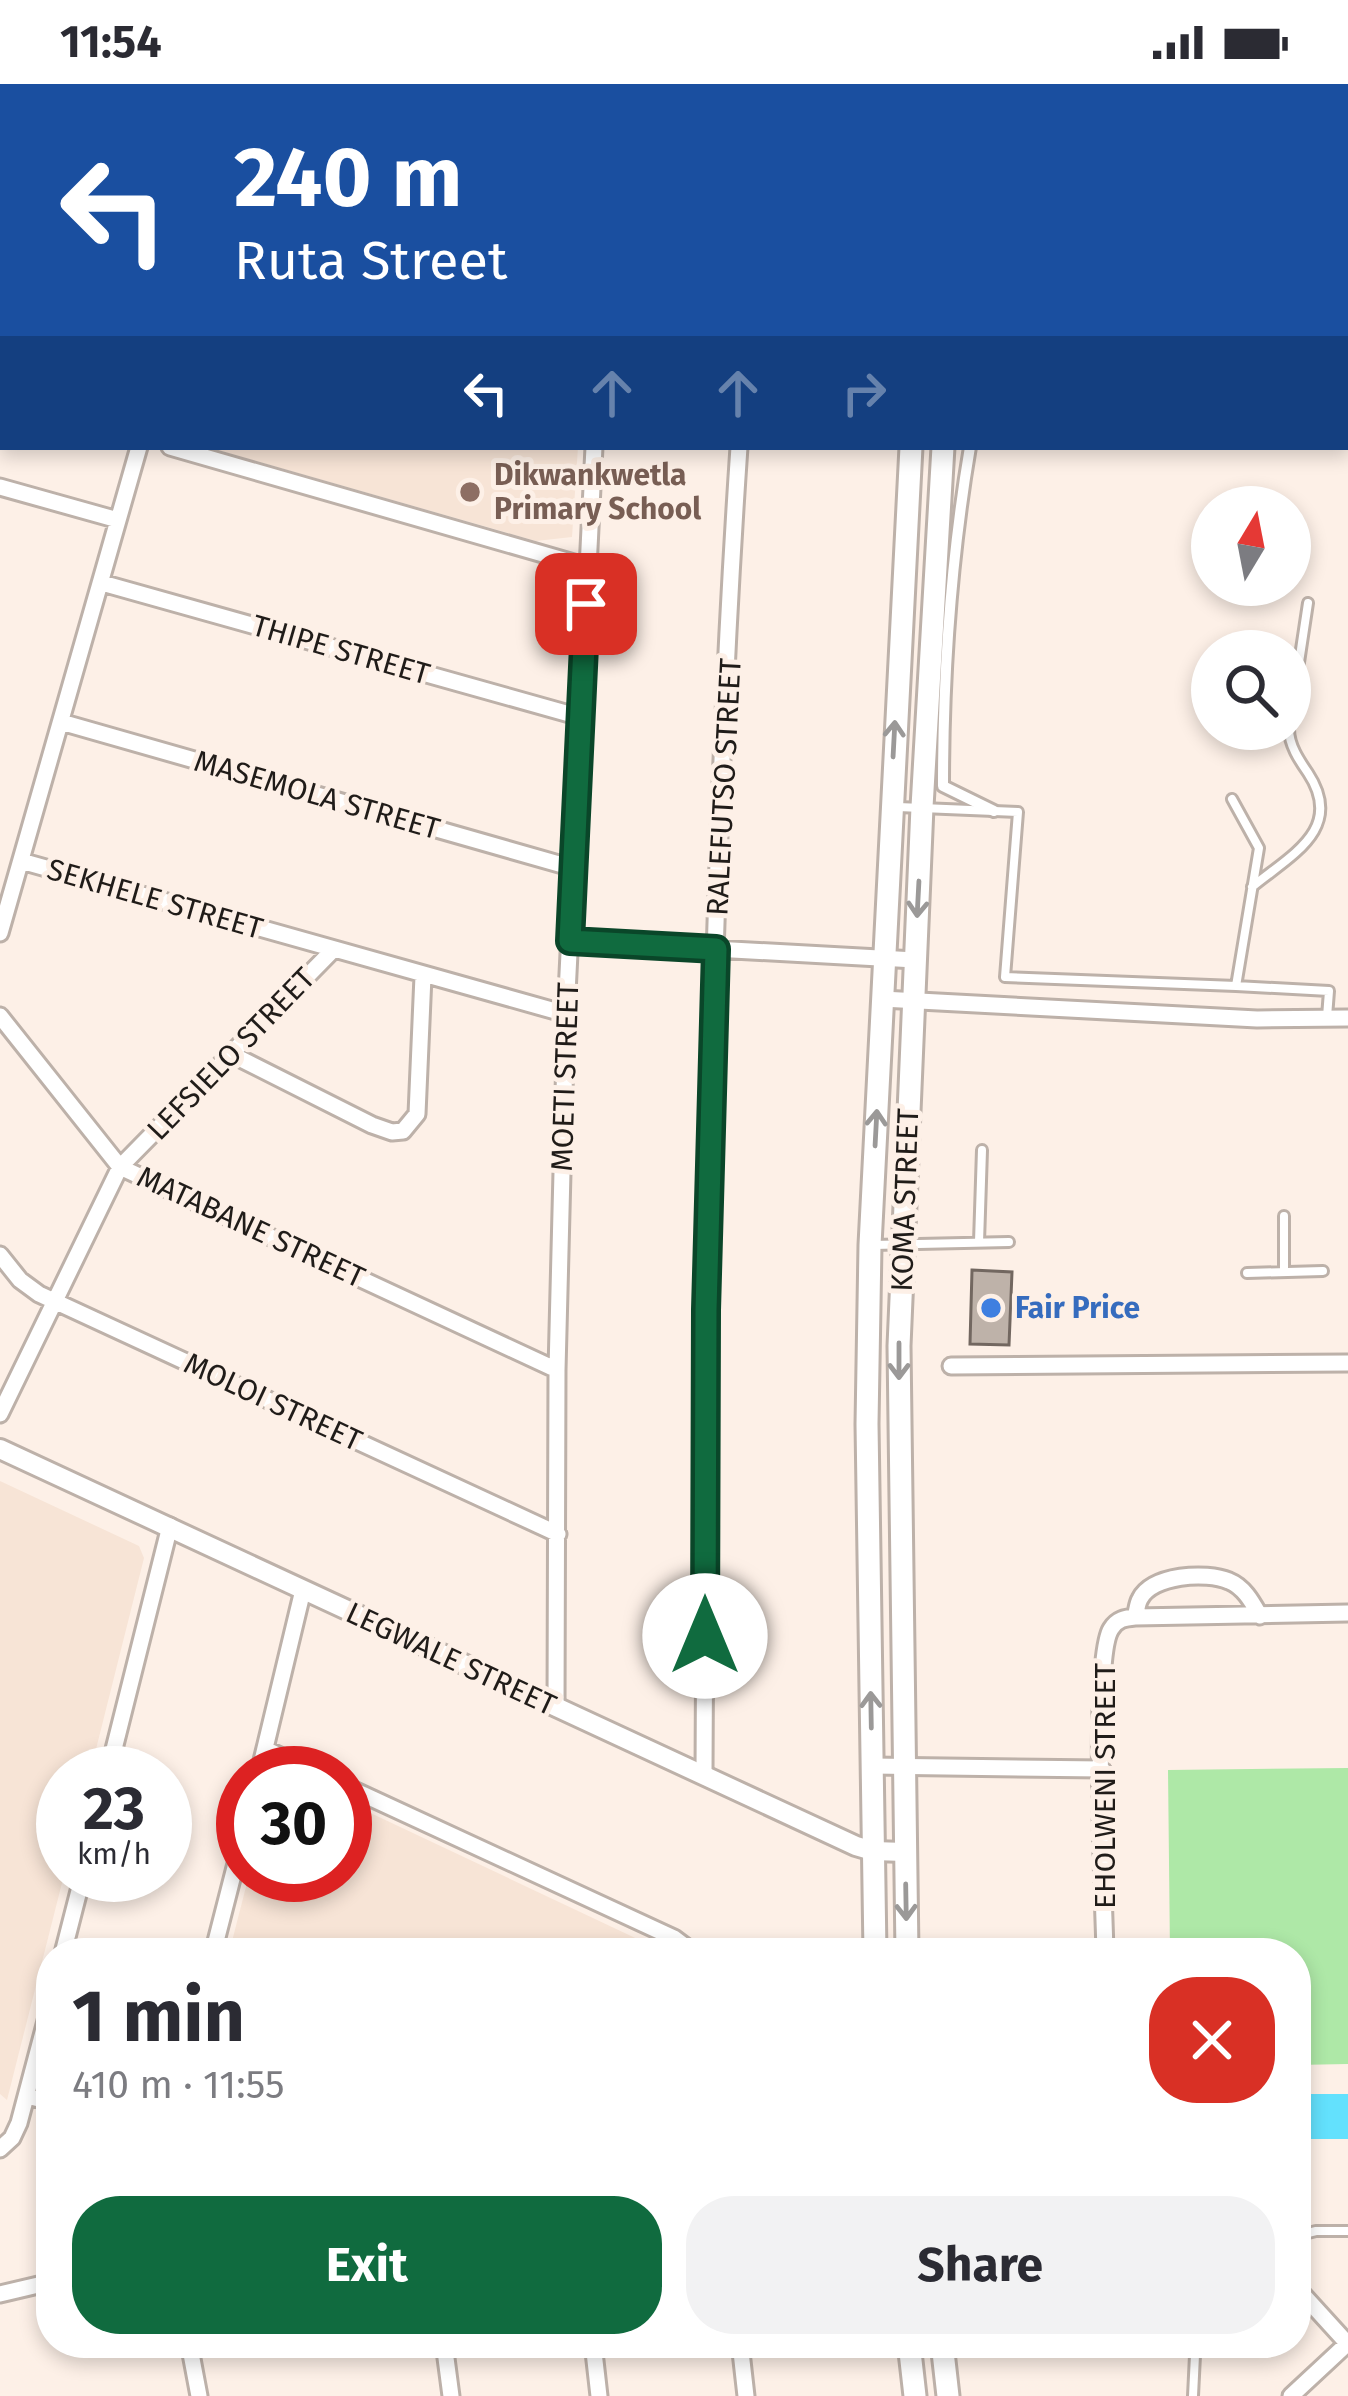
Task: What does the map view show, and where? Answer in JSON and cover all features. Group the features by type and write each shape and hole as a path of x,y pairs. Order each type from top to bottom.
{"main road":[{"name":"KOMA STREET","path":"875,1938 867,1424 870,1245 911,450"},
{"name":"KOMA STREET","path":"907,1938 899,1346 922,807 944,450"},
{"path":"911,2358 915,2396"},
{"path":"944,2358 948,2396"}],"street":[{"path":"0,933 138,450"},
{"path":"180,450 588,567"},
{"name":"MOETI STREET","path":"556,1708 557,1370 566,1014 594,450"},
{"name":"RALEFUTSO STREET","path":"704,1776 706,1310 716,949 740,450"},
{"path":"969,450 956,530 944,786 994,812"},
{"path":"0,487 118,520"},
{"name":"THIPE STREET","path":"102,583 580,716"},
{"name":"MASEMOLA STREET","path":"61,722 573,868"},
{"name":"SEKHELE STREET","path":"21,862 566,1014"},
{"path":"570,941 915,960"},
{"name":"LEFSIELO STREET","path":"0,1414 120,1167 333,950"},
{"path":"232,1055 372,1125 403,1131 417,1114 423,976"},
{"path":"882,999 1348,1018"},
{"name":"MATABANE STREET","path":"0,1016 120,1167 557,1370"},
{"name":"MOLOI STREET","path":"0,1255 31,1289 558,1534"},
{"path":"951,1366 1348,1363"},
{"name":"LEGWALE STREET","path":"0,1449 873,1852 905,1852"},
{"path":"115,1746 170,1526"},
{"name":"EHOLWENI STREET","path":"1105,1938 1102,1769 1106,1645 1111,1630 1121,1619 1135,1617 1140,1598 1151,1587 1171,1580 1208,1577 1229,1581 1260,1616"},
{"path":"266,1746 303,1590"},
{"path":"1135,1617 1348,1613"},
{"path":"872,1766 1102,1769"},
{"path":"372,1799 666,1938"},
{"path":"67,1938 75,1902"},
{"path":"217,1938 226,1902"},
{"path":"0,2149 16,2132 36,2061"},
{"path":"27,2096 36,2098"},
{"path":"0,2294 36,2286"},
{"path":"1291,2396 1348,2343 1311,2303"},
{"path":"192,2358 199,2396"},
{"path":"446,2358 451,2396"},
{"path":"595,2358 599,2396"},
{"path":"742,2358 746,2396"}],"lane":[{"path":"1251,888 1303,847 1322,815 1318,789 1295,750"},
{"path":"1232,799 1259,848 1236,986"},
{"path":"891,808 1018,812 1005,977 1329,991 1327,1020"},
{"path":"979,1242 982,1150"},
{"path":"1284,1216 1284,1271"},
{"path":"870,1245 1009,1242"},
{"path":"1247,1273 1323,1270"},
{"path":"1311,2232 1348,2230"},
{"path":"1193,2396 1195,2358"}],"shaded area":[{"name":"Dikwankwetla Primary School","path":"218,450 578,450 572,537 536,541"},
{"path":"0,1481 139,1546 144,1558 97,1746 36,1746 36,1902 57,1902 48,1938 36,1938 36,1986 7,2100 0,2094"},
{"path":"372,1814 635,1938 233,1938 242,1902 372,1902"}],"green space":[{"path":"1348,1768 1348,2064 1311,2065 1311,1938 1170,1938 1168,1770"}],"water":[{"path":"1311,2094 1348,2094 1348,2139 1311,2139"}],"building":[{"name":"Fair Price","path":"972,1270 1012,1272 1009,1345 970,1344"}],"place":[{"name":"Dikwankwetla Primary School","path":"470,492"},
{"name":"Fair Price","path":"991,1308"}],"route":[{"path":"586,604 570,941 716,949 706,1310 705,1636"}]}
